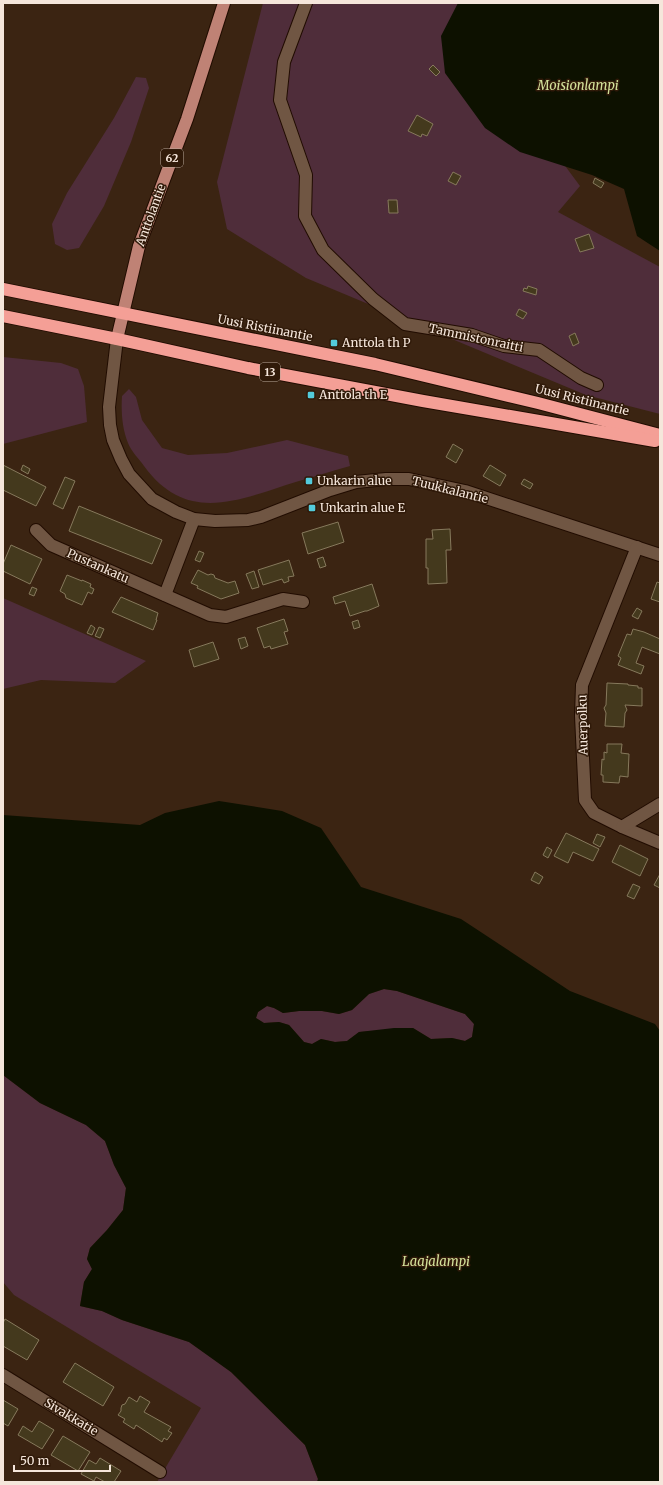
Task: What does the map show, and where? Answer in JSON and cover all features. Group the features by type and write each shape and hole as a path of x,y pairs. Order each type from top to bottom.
{"highway":[{"name":"Uusi Ristiinantie","path":"3,290 375,364 538,403 660,435"},
{"name":"Uusi Ristiinantie","path":"3,316 331,384 660,442"}],"main road":[{"name":"Anttolantie","path":"122,314 139,246 187,119 224,3"},
{"name":"62","path":"117,339 122,314"}],"street":[{"name":"Tammistonraitti","path":"306,3 284,62 280,100 306,175 305,216 323,250 372,299 405,324 472,335 504,346 539,350 581,378 597,385"},
{"name":"Tuukkalantie","path":"117,339 109,407 113,440 121,459 130,474 152,499 176,512 194,519 215,521 248,520 356,482 386,478 409,479 465,491 660,555"},
{"path":"165,595 194,519"},
{"name":"Pustankatu","path":"36,530 50,545 210,615 226,617 282,599 303,602"},
{"name":"Auerpolku","path":"637,547 582,685 581,716 585,800 594,813 660,843"},
{"path":"622,827 660,804"},
{"name":"Sivakkatie","path":"3,1375 160,1472"}],"shaded area":[{"path":"263,3 464,3 560,159 580,186 558,212 660,267 660,414 586,395 306,278 227,229 217,182"},
{"path":"136,77 146,78 149,88 131,142 104,206 79,248 67,250 55,244 52,224 67,193 114,118"},
{"path":"3,357 61,363 78,369 84,386 87,422 3,444"},
{"path":"129,389 136,397 142,420 162,448 188,455 227,453 287,440 348,456 350,466 247,497 210,503 192,501 175,495 159,483 129,446 122,420 122,396"},
{"path":"3,598 146,661 115,683 41,680 3,689"},
{"path":"384,989 397,991 465,1014 474,1024 472,1037 465,1041 452,1038 431,1039 413,1028 359,1032 347,1041 335,1042 321,1039 312,1044 304,1042 289,1025 279,1022 264,1023 256,1018 258,1012 267,1006 283,1013 322,1011 339,1014 352,1010 369,994"},
{"path":"3,1075 40,1103 86,1125 105,1141 114,1165 126,1188 123,1210 90,1248 87,1259 92,1269 84,1282 80,1306 102,1311 122,1320 189,1342 231,1372 305,1445 318,1479 317,1482 157,1482 201,1408 14,1295 3,1282"}],"water":[{"name":"Moisionlampi","path":"458,3 660,3 660,251 637,236 624,189 592,175 520,152 485,128 445,73 441,36"},
{"name":"Laajalampi","path":"219,801 282,811 321,828 361,887 461,919 570,991 655,1024 660,1031 660,1482 317,1482 318,1479 305,1445 231,1372 189,1342 122,1320 102,1311 80,1306 84,1282 92,1269 87,1259 90,1248 123,1210 126,1188 114,1165 105,1141 86,1125 40,1103 3,1075 3,815 140,825 165,813","holes":["384,989 397,991 465,1014 474,1024 472,1037 465,1041 452,1038 431,1039 413,1028 394,1028 359,1032 347,1041 335,1042 321,1039 312,1044 304,1042 289,1025 279,1022 264,1023 256,1018 258,1012 267,1006 283,1013 322,1011 339,1014 352,1010 369,994"]}],"building":[{"path":"433,65 440,72 436,76 429,69"},
{"path":"417,115 433,124 427,136 422,134 421,137 408,131"},
{"path":"453,172 461,176 456,185 448,181"},
{"path":"595,178 604,183 601,188 593,183"},
{"path":"388,200 397,200 398,213 389,213"},
{"path":"589,234 594,248 580,252 575,239"},
{"path":"528,286 537,289 536,295 523,291 524,288 527,289"},
{"path":"519,309 527,313 523,319 516,315"},
{"path":"575,333 579,343 573,346 569,336"},
{"path":"453,444 463,450 456,463 446,457"},
{"path":"3,465 46,487 36,506 3,490"},
{"path":"23,465 30,469 28,474 21,470"},
{"path":"490,465 506,475 500,486 483,476"},
{"path":"65,477 75,481 63,509 53,504"},
{"path":"524,479 533,484 530,489 521,484"},
{"path":"79,506 162,540 152,564 69,531"},
{"path":"338,522 344,542 308,554 302,533"},
{"path":"450,529 451,550 446,550 447,583 428,584 428,568 426,568 426,539 433,539 432,530"},
{"path":"11,545 42,559 30,584 3,571 3,564"},
{"path":"199,551 204,553 200,562 195,560"},
{"path":"323,557 326,566 320,568 317,559"},
{"path":"289,560 294,576 288,577 289,581 284,583 282,579 263,585 258,570"},
{"path":"198,570 208,575 214,575 215,578 228,583 235,581 239,593 221,599 197,588 198,586 191,583"},
{"path":"254,571 259,587 252,589 246,574"},
{"path":"67,575 91,584 90,587 94,589 92,594 88,592 82,605 66,598 65,594 60,591"},
{"path":"657,582 660,583 660,602 651,599"},
{"path":"372,584 379,606 350,616 345,601 335,604 333,597"},
{"path":"32,587 37,589 34,596 29,594"},
{"path":"121,597 158,613 153,630 112,612"},
{"path":"637,608 642,611 638,619 632,616"},
{"path":"284,619 288,631 284,632 288,644 271,649 270,646 264,648 257,628"},
{"path":"358,620 360,627 354,629 352,622"},
{"path":"91,625 95,628 92,635 87,633"},
{"path":"99,627 104,629 100,638 95,636"},
{"path":"633,629 660,639 660,654 642,647 636,663 644,666 641,674 618,665 621,658 618,656 627,634 631,635"},
{"path":"245,637 248,646 241,649 238,639"},
{"path":"213,642 219,659 194,667 189,650"},
{"path":"607,683 628,684 642,688 642,706 625,705 627,710 625,713 624,727 605,726 606,713 604,708 606,705"},
{"path":"607,744 622,744 621,753 629,754 628,777 620,776 619,783 603,782 603,775 601,775 602,759 604,760 604,752 607,753"},
{"path":"566,833 599,849 593,861 573,852 568,863 554,856"},
{"path":"597,834 605,837 600,847 593,843"},
{"path":"620,845 648,859 640,876 612,862"},
{"path":"547,847 552,850 548,858 543,855"},
{"path":"535,872 543,877 539,884 531,880"},
{"path":"660,874 660,888 654,885"},
{"path":"633,884 640,887 634,899 627,896"},
{"path":"5,1319 39,1340 27,1360 3,1346 3,1323"},
{"path":"75,1363 114,1387 103,1406 63,1382"},
{"path":"140,1396 150,1402 144,1412 171,1427 168,1431 172,1433 167,1440 164,1438 162,1442 136,1425 134,1429 123,1422 125,1419 118,1415 121,1411 122,1405 125,1404 129,1397 137,1402"},
{"path":"3,1400 18,1409 8,1426 3,1423"},
{"path":"39,1421 54,1430 42,1449 18,1435 23,1426 32,1432"},
{"path":"63,1436 90,1452 78,1471 51,1455"},
{"path":"100,1458 121,1471 114,1482 105,1482 96,1477 94,1481 81,1474 89,1460 96,1464"}],"place":[{"name":"Anttola th P","path":"334,343"},
{"name":"Anttola th E","path":"311,395"},
{"name":"Unkarin alue","path":"309,481"},
{"name":"Unkarin alue E","path":"312,508"}]}
